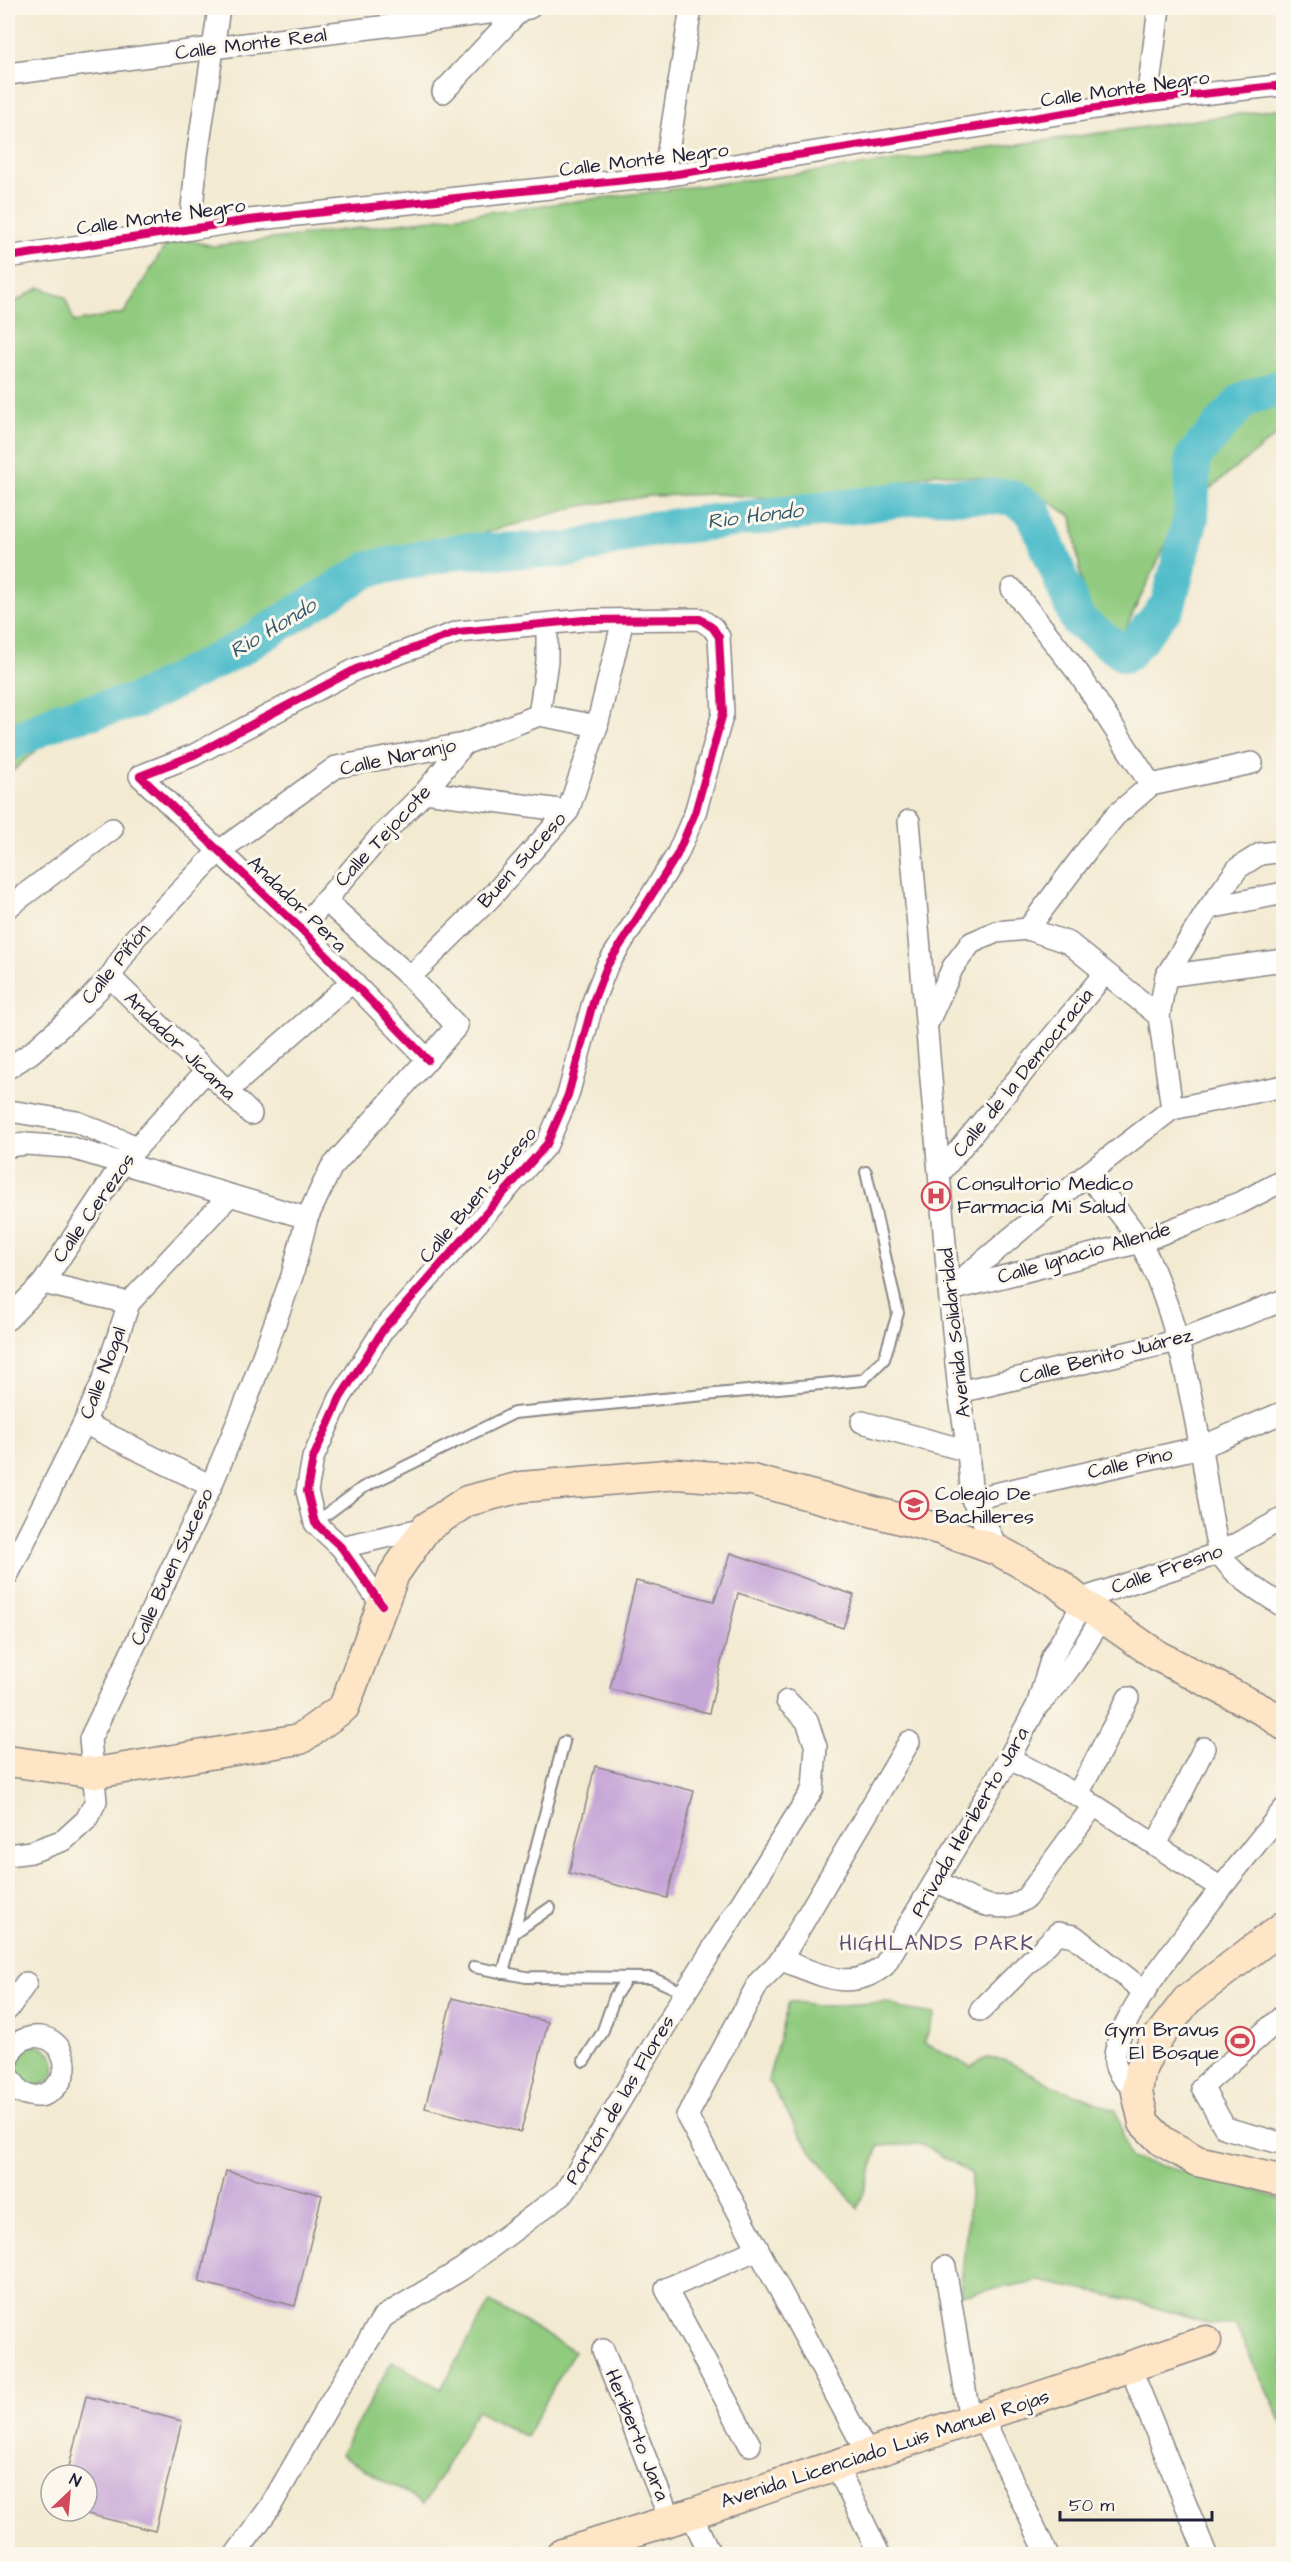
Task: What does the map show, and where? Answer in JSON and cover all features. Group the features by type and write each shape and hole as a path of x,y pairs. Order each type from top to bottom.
{"main road":[{"path":"8,1761 94,1773 300,1739 344,1707 394,1574 426,1528 467,1501 521,1487 678,1474 752,1480 939,1529 999,1551 1055,1581 1158,1656 1268,1713 1284,1725"},
{"path":"1284,1926 1187,2000 1153,2044 1141,2069 1137,2092 1144,2123 1162,2141 1197,2161 1284,2181"},
{"name":"Avenida Licenciado Luis Manuel Rojas","path":"562,2554 681,2517 1206,2341"}],"street":[{"path":"190,229 197,157 219,8"},
{"path":"443,93 526,8"},
{"name":"Calle Monte Real","path":"8,74 526,8"},
{"path":"664,176 691,8"},
{"path":"1147,100 1160,8"},
{"name":"Calle Monte Negro","path":"8,257 249,220 664,176 1147,100 1284,85"},
{"path":"1012,589 1079,674 1151,785"},
{"name":"Calle Buen Suceso","path":"315,1523 307,1491 313,1458 340,1398 383,1330 547,1144 568,1095 594,999 607,966 677,855 694,813 723,712 719,638 713,628 700,619 623,620"},
{"path":"597,726 539,715 547,661 547,625 584,620 623,620"},
{"name":"Buen Suceso","path":"410,977 491,897 568,811 597,726 623,620"},
{"name":"Andador Pera","path":"428,1060 302,928 218,852 140,776 194,755 356,669 458,632 547,625"},
{"name":"Calle Naranjo","path":"218,852 336,767 464,744 539,715"},
{"name":"Calle Tejocote","path":"302,928 378,839 425,792 464,744"},
{"path":"1028,929 1115,816 1151,785 1252,763"},
{"path":"425,792 568,811"},
{"name":"Avenida Solidaridad","path":"909,821 949,1290 959,1392 969,1451 972,1499 999,1551"},
{"path":"8,907 112,829"},
{"path":"1172,1108 1158,1016 1166,976 1209,908 1238,868 1260,854 1284,851"},
{"name":"Calle Piñón","path":"8,1068 31,1053 75,1014 110,977 135,938 218,852"},
{"path":"1209,908 1284,893"},
{"name":"Calle Tejocote","path":"325,900 410,977"},
{"path":"926,1024 953,968 971,943 996,932 1028,929 1069,943 1158,1016"},
{"path":"1166,976 1284,960"},
{"name":"Calle de la Democracia","path":"940,1173 1105,973"},
{"name":"Andador Jícama","path":"110,977 251,1114"},
{"name":"Calle Buen Suceso","path":"8,1855 31,1852 64,1840 86,1820 96,1801 90,1739 211,1486 252,1386 292,1276 307,1218 331,1168 364,1128 457,1026 410,977"},
{"path":"227,1091 353,981"},
{"name":"Calle Cerezos","path":"8,1319 43,1283 122,1164 206,1071"},
{"path":"949,1290 1086,1175 1172,1108 1284,1086"},
{"path":"8,1113 16,1112 77,1122 137,1148"},
{"path":"8,1146 26,1144 68,1147 307,1218"},
{"path":"1086,1175 1107,1198 1140,1242 1165,1304 1177,1341 1201,1447 1220,1553 1245,1582 1282,1603"},
{"name":"Calle Ignacio Allende","path":"949,1290 1140,1242 1242,1202 1284,1180"},
{"name":"Calle Nogal","path":"8,1574 84,1423 104,1378 129,1303 230,1194"},
{"path":"43,1283 129,1303"},
{"name":"Calle Benito Juárez","path":"959,1392 1177,1341 1284,1300"},
{"name":"Calle Pino","path":"972,1499 1201,1447 1284,1412"},
{"path":"862,1422 969,1451"},
{"path":"84,1423 211,1486"},
{"name":"Calle Fresno","path":"1088,1607 1220,1553 1284,1518"},
{"path":"315,1523 341,1547 382,1605"},
{"path":"341,1547 426,1528"},
{"name":"Privada Heriberto Jara","path":"781,1960 850,1982 870,1977 884,1966 1009,1758 1037,1706 1052,1657 1088,1607"},
{"path":"937,1881 991,1908 1016,1906 1026,1898 1086,1799 1128,1698"},
{"name":"Portón de las Flores","path":"236,2554 270,2507 383,2317 462,2269 565,2192 685,1993 813,1789 816,1747 807,1721 787,1701"},
{"path":"868,2455 687,2116 759,1982 781,1960 909,1742"},
{"path":"1156,1845 1204,1748"},
{"path":"1009,1758 1086,1799 1221,1888"},
{"path":"1137,2092 1119,2074 1115,2062 1124,2028 1144,1992 1221,1888 1284,1809"},
{"path":"981,2010 1058,1933 1074,1935 1144,1992"},
{"path":"8,2009 26,1983"},
{"path":"1284,2015 1202,2087 1226,2128 1284,2144"},
{"path":"8,2061 13,2048 25,2038 40,2036 54,2042 64,2056 64,2074 55,2089 39,2096 21,2093 8,2075"},
{"path":"750,2445 666,2289 758,2249"},
{"path":"945,2266 976,2418 1047,2554"},
{"name":"Heriberto Jara","path":"603,2350 681,2517 710,2554"},
{"path":"1130,2367 1206,2554"},
{"path":"836,2465 879,2554"}],"lane":[{"path":"315,1523 362,1488 514,1413 863,1380 885,1359 898,1313 866,1172"},
{"path":"503,1972 564,1742"},
{"path":"514,1933 550,1908"},
{"path":"474,1967 526,1977 652,1978 685,1993"},
{"path":"584,2061 602,2033 615,1996 626,1979"}],"green space":[{"path":"1283,108 1283,430 1182,511 1121,638 1086,612 1072,517 1021,483 936,473 875,489 808,501 717,494 651,496 580,506 340,574 293,606 53,736 8,775 8,306 40,287 65,297 74,322 124,313 171,236 213,246 240,243 852,167"},
{"path":"789,2001 825,2006 888,2002 904,2009 935,2014 924,2043 971,2067 986,2058 1005,2060 1056,2087 1116,2110 1130,2158 1252,2189 1283,2200 1283,2425 1235,2325 1209,2324 1131,2300 1039,2281 960,2295 972,2174 922,2144 879,2146 858,2209 804,2141 768,2080"},
{"path":"35,2046 49,2052 55,2066 49,2080 35,2086 21,2080 15,2066 21,2052"},
{"path":"490,2302 574,2351 526,2437 477,2410 424,2504 340,2455 392,2361 441,2389"}],"building":[{"path":"731,1553 854,1595 843,1628 738,1593 709,1713 610,1689 636,1581 714,1601"},
{"path":"595,1766 694,1791 667,1898 569,1873"},
{"path":"452,1998 548,2022 521,2132 425,2108"},
{"path":"226,2171 322,2195 295,2306 199,2282"},
{"path":"86,2396 182,2421 155,2531 99,2517 99,2463 70,2463"}],"waterway":[{"name":"Rio Hondo","path":"8,744 61,719 136,701 239,649 369,569 460,551 570,550 643,530 931,495 1011,497 1033,511 1078,621 1126,655 1168,605 1191,518 1193,457 1244,399 1284,386"}],"cycle path":[{"path":"8,257 249,220 664,176 1147,100 1284,85"},
{"path":"382,1605 341,1547 315,1523 307,1491 313,1458 340,1398 383,1330 547,1144 568,1095 594,999 607,966 677,855 695,813 723,713 719,637 713,628 700,619 584,620 458,632 356,669 194,755 140,776 301,929 428,1060"}],"place":[{"name":"Consultorio Medico Farmacia Mi Salud","path":"936,1196"},
{"name":"Colegio De Bachilleres","path":"914,1505"},
{"name":"Gym Bravus El Bosque","path":"1240,2041"}],"district":[{"name":"HIGHLANDS PARK","path":"937,1943"}]}
